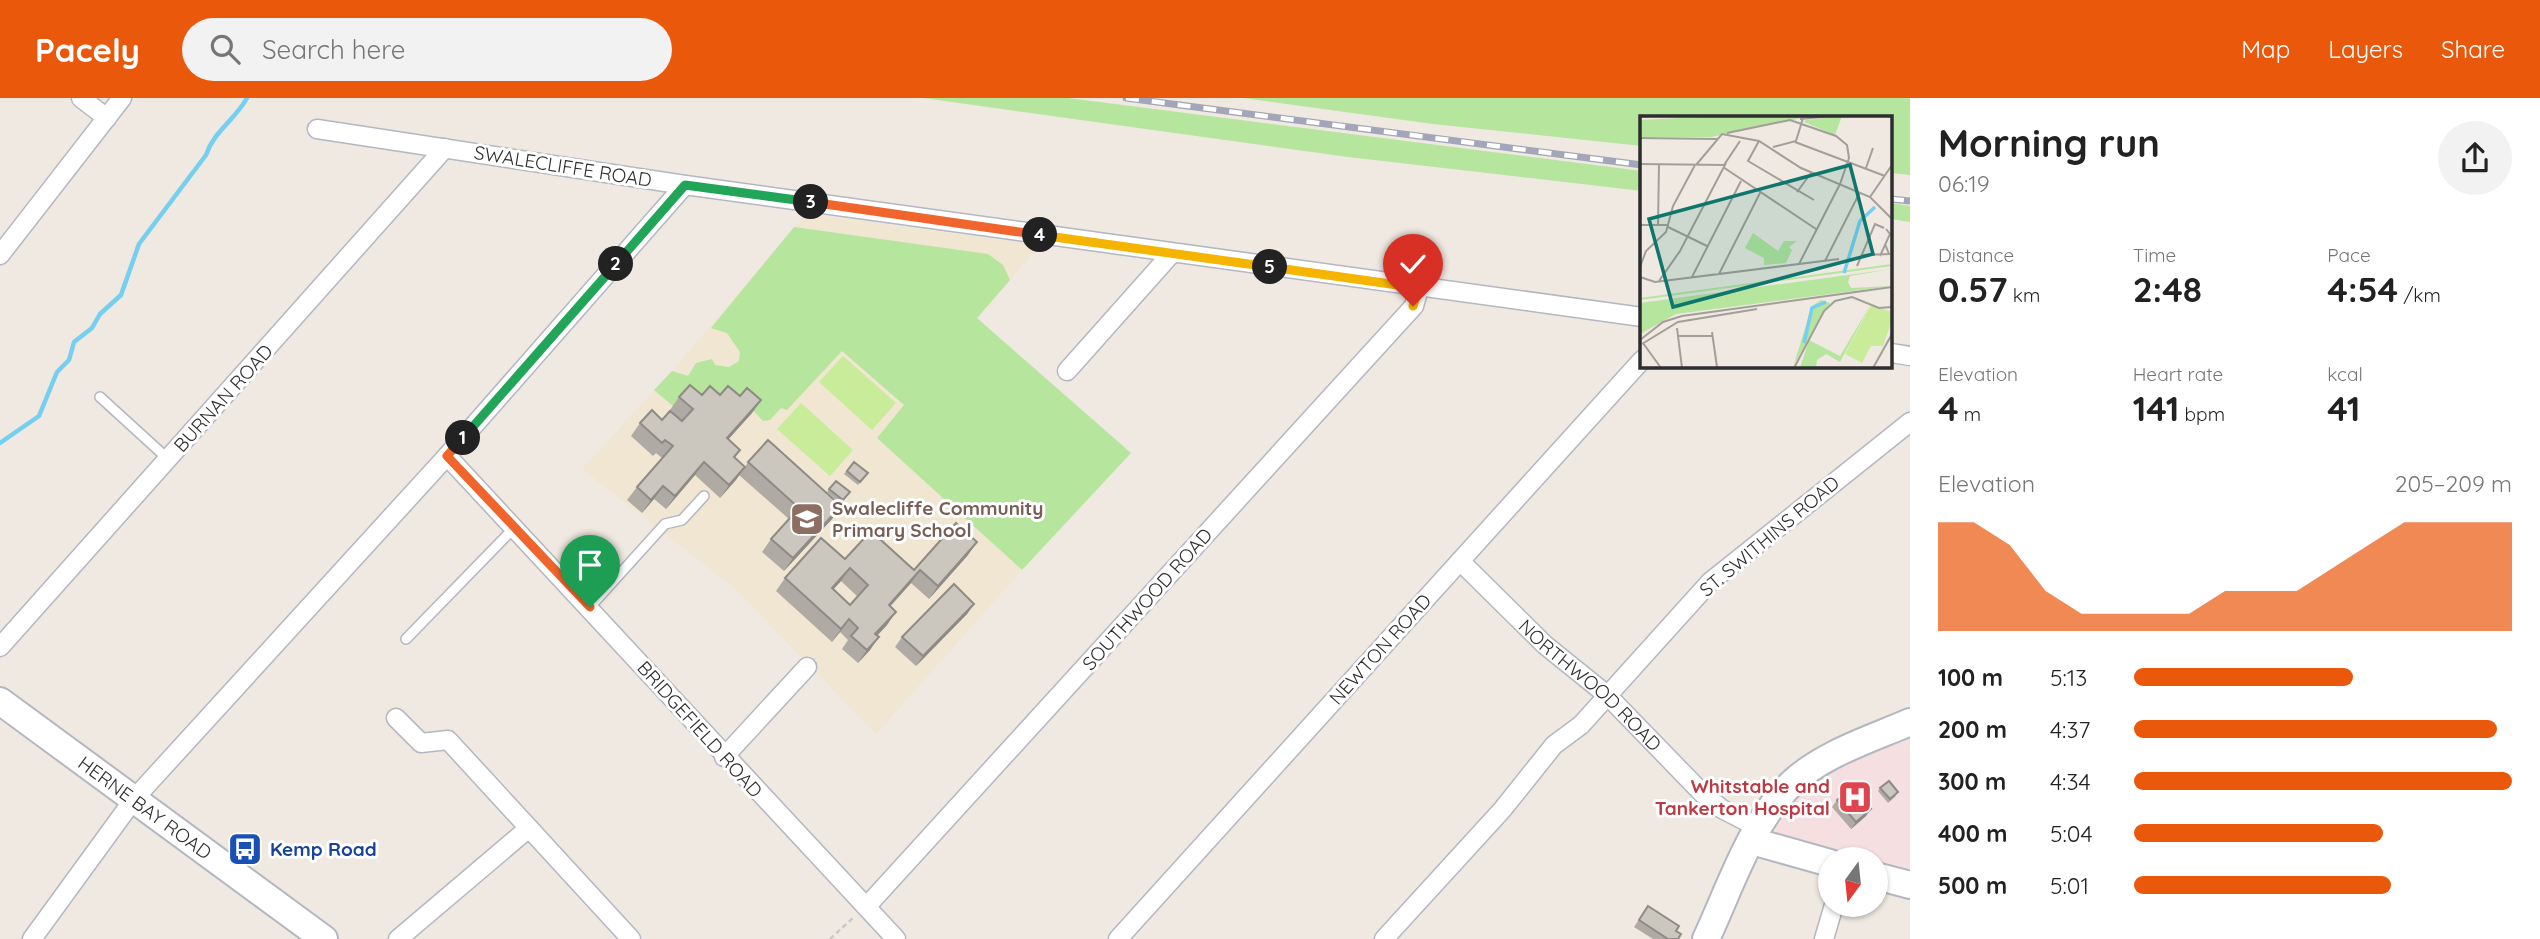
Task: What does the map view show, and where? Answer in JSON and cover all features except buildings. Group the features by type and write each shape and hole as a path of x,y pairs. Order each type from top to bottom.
{"street":[{"path":"80,98 107,118"},
{"path":"0,255 122,98"},
{"name":"SWALECLIFFE ROAD","path":"314,126 685,185 1640,317"},
{"name":"BURNAN ROAD","path":"0,647 445,148"},
{"path":"32,939 134,799 447,456 685,185"},
{"path":"1068,371 1172,253"},
{"name":"SOUTHWOOD ROAD","path":"867,906 1413,306 1419,288"},
{"path":"1892,353 1910,356"},
{"name":"NEWTON ROAD","path":"1118,939 1640,362"},
{"name":"ST. SWITHINS ROAD","path":"1384,939 1502,810 1554,745 1581,725 1710,582 1910,422"},
{"name":"BRIDGEFIELD ROAD","path":"447,456 896,939"},
{"name":"NORTHWOOD ROAD","path":"1460,561 1545,645 1607,695 1703,794 1743,822 1755,834 1818,858"},
{"path":"724,757 807,667"},
{"name":"HERNE BAY ROAD","path":"0,701 324,939"},
{"path":"396,718 421,743 454,733 529,828 631,939"},
{"path":"1706,939 1755,834 1791,785 1813,769 1910,722"},
{"path":"398,939 529,828"},
{"path":"1888,879 1910,885"},
{"path":"1825,939 1831,917"}],"lane":[{"path":"100,397 168,459"},
{"path":"590,607 665,524 682,520 704,496"},
{"path":"406,639 514,528"}],"path":[{"path":"830,939 867,906"}],"shaded area":[{"name":"Swalecliffe Community Primary School","path":"806,214 1040,245 877,438 1022,570 876,734 733,587 582,469 672,371"},
{"name":"Whitstable and Tankerton Hospital","path":"1910,733 1910,870 1888,864 1888,847 1825,847 1774,833 1788,809 1810,785 1834,769"}],"green space":[{"path":"923,98 1068,98 1640,171 1640,191 1348,157"},
{"path":"1243,98 1910,98 1910,175 1892,173 1892,116 1640,116 1640,146 1433,124"},
{"path":"1892,203 1910,206 1910,222 1892,219"},
{"path":"794,227 988,254 1003,265 1010,280 977,318 1131,453 1022,570 877,438 904,405 842,351 787,410 781,408 770,420 763,421 745,402 707,398 694,389 673,406 654,390 672,371 688,376 696,363 712,359 715,365 729,367 739,361 740,352 727,333 711,328"},
{"path":"843,356 896,403 872,430 819,382"},
{"path":"801,403 853,450 830,476 777,429"}],"waterway":[{"path":"0,443 39,416 57,372 69,360 74,342 92,328 100,314 121,295 139,244 206,155 214,139 247,98"}],"railway":[{"path":"1126,98 1640,165"},
{"path":"1892,199 1910,201"}],"place":[{"name":"Swalecliffe Community Primary School","path":"807,519"},
{"name":"Whitstable and Tankerton Hospital","path":"1855,797"},
{"name":"Kemp Road","path":"245,849"}],"route":[{"path":"590,607 447,456 685,185 1419,288 1413,306"}]}
